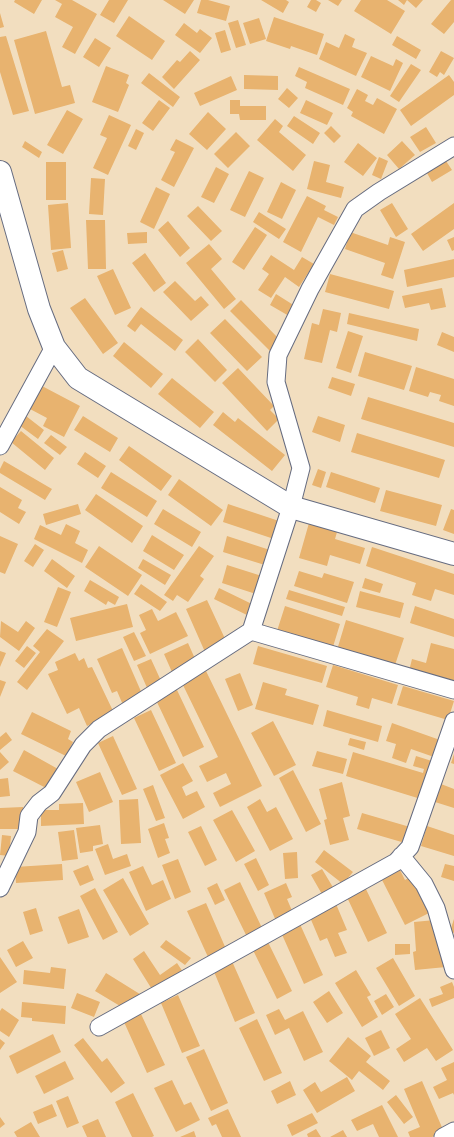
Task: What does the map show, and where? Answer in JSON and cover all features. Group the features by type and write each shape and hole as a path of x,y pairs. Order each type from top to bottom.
{"street":[{"path":"0,888 28,832 29,816 39,803 52,793 83,745 99,729 251,631 291,507 301,468 276,382 278,355 310,289 354,209 454,146"},
{"path":"0,172 39,310 54,347 78,378 291,507 454,554"},
{"path":"0,446 54,347"},
{"path":"251,631 454,690"},
{"path":"99,1027 389,866 401,856 410,847 454,721"},
{"path":"401,856 424,884 436,908 454,970"},
{"path":"443,1137 454,1131"}],"building":[{"path":"15,0 42,0 34,14 14,2"},
{"path":"55,0 72,0 97,14 75,54 62,47 73,27 55,17 62,4"},
{"path":"109,0 128,0 114,23 100,15"},
{"path":"163,0 194,0 185,14"},
{"path":"201,0 208,0 230,6 226,21 197,13"},
{"path":"261,0 286,0 289,2 283,13"},
{"path":"311,0 316,0 321,3 316,12 307,7"},
{"path":"328,0 342,0 338,6"},
{"path":"361,0 387,0 405,11 391,34 354,11"},
{"path":"398,0 407,0 404,5"},
{"path":"407,0 423,0 416,8"},
{"path":"451,0 454,0 454,22 444,34 431,24"},
{"path":"0,13 4,27 0,28"},
{"path":"129,16 165,41 152,60 116,36"},
{"path":"274,17 324,34 317,55 291,46 290,49 266,41"},
{"path":"259,18 266,39 250,44 243,23"},
{"path":"238,20 246,45 236,48 228,23"},
{"path":"184,23 197,33 200,29 212,38 200,53 175,35"},
{"path":"225,30 231,50 221,53 215,33"},
{"path":"46,31 62,87 70,85 75,103 35,114 14,40"},
{"path":"345,34 355,39 352,47 367,53 356,76 319,59 326,42 339,48"},
{"path":"6,36 29,111 13,115 0,72 0,37"},
{"path":"397,36 421,50 416,59 392,45"},
{"path":"95,38 111,48 99,67 83,57"},
{"path":"190,51 200,60 174,89 162,77 177,60 180,62"},
{"path":"441,51 454,58 444,75 440,72 437,77 429,72"},
{"path":"371,56 393,66 396,59 403,63 390,91 361,77"},
{"path":"411,64 421,70 399,102 390,96"},
{"path":"106,66 129,75 126,83 129,85 118,112 92,102"},
{"path":"299,67 350,89 343,105 305,88 307,82 295,76"},
{"path":"149,73 180,97 173,107 141,83"},
{"path":"244,75 278,76 278,90 244,89"},
{"path":"449,75 454,82 454,95 411,126 400,110"},
{"path":"231,76 237,90 200,106 194,93"},
{"path":"287,88 298,98 289,108 278,99"},
{"path":"357,89 368,95 365,101 373,105 377,98 397,109 384,134 351,116 353,112 347,108"},
{"path":"159,100 170,108 153,131 142,123"},
{"path":"230,100 240,100 240,106 266,106 266,120 240,120 239,114 230,114"},
{"path":"306,100 333,113 327,125 300,113"},
{"path":"67,110 83,119 63,154 47,145"},
{"path":"208,112 226,129 207,150 189,134"},
{"path":"109,115 131,125 108,175 93,168 107,138 100,135"},
{"path":"294,116 320,133 313,144 287,126"},
{"path":"275,119 283,126 279,132 306,155 293,171 257,140"},
{"path":"331,126 341,136 334,143 324,133"},
{"path":"426,127 436,143 420,152 410,137"},
{"path":"136,129 144,133 136,150 128,146"},
{"path":"236,132 250,146 228,168 214,154"},
{"path":"176,139 194,148 174,187 161,180 175,152 170,150"},
{"path":"25,141 42,152 39,158 22,147"},
{"path":"402,141 415,155 399,169 387,155"},
{"path":"358,143 377,158 363,176 344,162"},
{"path":"379,157 388,161 381,179 372,175"},
{"path":"314,161 330,165 326,182 344,187 341,198 307,189"},
{"path":"446,161 452,170 432,182 427,173"},
{"path":"46,162 66,162 66,200 46,200"},
{"path":"216,167 229,174 214,203 201,197"},
{"path":"249,171 264,178 245,217 230,210"},
{"path":"91,178 105,179 103,215 89,214"},
{"path":"281,182 296,190 282,219 267,212"},
{"path":"156,187 170,194 154,229 140,222"},
{"path":"307,196 326,206 324,210 338,217 334,225 318,217 301,252 283,242"},
{"path":"68,203 71,248 51,250 48,205"},
{"path":"392,203 408,229 396,237 380,210"},
{"path":"454,203 454,229 423,251 411,234"},
{"path":"198,206 222,231 211,241 187,216"},
{"path":"259,212 286,229 279,239 253,222"},
{"path":"86,220 105,220 106,269 88,269"},
{"path":"168,221 190,248 180,257 158,230"},
{"path":"255,227 267,235 244,270 232,262"},
{"path":"147,232 147,243 128,244 127,233"},
{"path":"350,232 388,245 390,237 405,242 393,279 381,275 385,263 345,249"},
{"path":"454,237 454,250 452,251 447,240"},
{"path":"209,244 222,259 211,269 236,299 224,309 186,263"},
{"path":"63,250 68,269 57,272 52,253"},
{"path":"145,253 166,283 154,292 132,263"},
{"path":"271,255 294,270 302,257 314,264 299,287 285,277 271,298 258,290 269,274 262,269"},
{"path":"454,259 454,277 407,287 404,270"},
{"path":"113,269 131,308 115,315 97,276"},
{"path":"330,274 394,291 389,309 325,292"},
{"path":"175,281 195,301 201,296 209,305 191,321 163,292"},
{"path":"442,288 446,307 431,310 429,303 405,308 402,296"},
{"path":"276,294 295,306 289,316 270,305"},
{"path":"85,298 118,343 103,354 70,308"},
{"path":"241,300 280,340 270,351 230,311"},
{"path":"141,307 183,340 175,351 141,324 135,332 127,326"},
{"path":"323,309 341,313 337,332 330,330 322,363 304,359 312,323 319,325"},
{"path":"349,313 419,329 417,341 347,324"},
{"path":"225,319 262,357 247,371 210,333"},
{"path":"348,331 363,336 351,373 336,368"},
{"path":"442,332 454,337 454,352 437,345"},
{"path":"198,339 227,370 215,382 185,352"},
{"path":"124,342 163,374 151,388 113,356"},
{"path":"365,352 412,366 404,390 358,376"},
{"path":"416,367 454,379 454,406 439,401 441,395 430,392 428,397 409,391"},
{"path":"238,368 274,406 270,410 279,419 267,431 222,383"},
{"path":"332,377 355,384 351,396 328,388"},
{"path":"172,378 214,412 200,428 158,394"},
{"path":"42,386 80,406 64,437 43,426 47,418 30,409"},
{"path":"368,397 454,423 454,447 361,419"},
{"path":"223,412 235,422 238,418 285,455 272,471 213,425"},
{"path":"26,416 44,430 38,439 19,425"},
{"path":"83,416 118,438 110,452 74,430"},
{"path":"318,416 345,425 340,442 312,432"},
{"path":"21,431 54,458 45,470 11,442"},
{"path":"357,433 445,460 439,478 351,452"},
{"path":"51,435 67,447 60,455 44,443"},
{"path":"129,446 172,476 161,491 119,460"},
{"path":"85,452 106,466 98,478 77,464"},
{"path":"4,461 52,489 45,500 0,473 0,469"},
{"path":"318,469 326,472 321,488 312,485"},
{"path":"111,472 157,501 147,517 101,488"},
{"path":"331,472 380,488 375,503 326,487"},
{"path":"179,479 223,510 211,526 168,495"},
{"path":"0,487 22,500 18,508 26,512 19,524 0,512"},
{"path":"386,490 442,505 436,526 380,511"},
{"path":"96,494 143,526 132,543 85,510"},
{"path":"78,504 81,514 46,525 43,514"},
{"path":"228,504 282,522 277,540 223,522"},
{"path":"163,509 201,532 192,547 154,524"},
{"path":"451,509 454,510 454,534 443,530"},
{"path":"309,523 337,532 335,539 365,548 360,564 330,555 327,566 299,558"},
{"path":"66,524 80,531 75,543 88,550 82,563 34,539 40,525 61,535"},
{"path":"152,535 184,555 174,570 143,551"},
{"path":"0,536 18,544 5,574 0,572"},
{"path":"227,536 273,551 268,566 223,552"},
{"path":"35,544 44,550 33,567 24,561"},
{"path":"99,546 142,575 128,596 85,567"},
{"path":"199,546 214,556 200,576 204,579 188,602 177,595 173,601 164,595"},
{"path":"372,547 454,574 454,595 435,589 431,601 412,595 416,583 366,566"},
{"path":"52,559 75,576 67,588 44,571"},
{"path":"143,559 171,575 165,585 138,568"},
{"path":"227,565 265,577 259,595 222,583"},
{"path":"299,571 322,578 324,573 354,582 347,603 294,586"},
{"path":"365,578 383,584 380,593 362,588"},
{"path":"90,580 119,597 115,605 108,601 106,605 84,591"},
{"path":"141,584 167,602 160,611 134,594"},
{"path":"58,587 71,592 57,627 44,622"},
{"path":"219,588 254,605 249,616 214,599"},
{"path":"289,590 345,607 342,616 286,599"},
{"path":"360,591 404,603 400,618 356,607"},
{"path":"207,600 227,643 205,652 186,609"},
{"path":"127,604 133,627 76,641 70,618"},
{"path":"285,606 340,624 332,650 277,631"},
{"path":"415,606 454,619 454,637 410,623"},
{"path":"152,609 158,621 176,612 188,636 150,654 140,633 146,630 139,615"},
{"path":"346,620 404,638 394,668 337,650"},
{"path":"1,621 18,632 26,621 35,628 19,651 0,637"},
{"path":"47,629 64,641 27,690 17,682 40,652 33,646"},
{"path":"134,632 146,656 134,661 123,637"},
{"path":"188,643 196,661 172,672 164,654"},
{"path":"431,643 454,649 454,684 409,671 412,659 426,663"},
{"path":"27,646 36,653 24,668 15,661"},
{"path":"258,646 327,666 322,683 253,664"},
{"path":"122,648 143,696 123,705 117,691 112,693 97,659"},
{"path":"0,651 6,653 0,667"},
{"path":"75,653 79,661 84,658 88,668 92,667 114,713 87,726 79,708 67,714 48,674 58,670 55,662"},
{"path":"151,659 162,683 148,690 137,665"},
{"path":"333,665 398,685 392,704 372,698 369,709 356,705 358,697 326,687"},
{"path":"206,671 262,786 220,807 213,793 231,784 226,773 207,782 199,766 218,757 182,683"},
{"path":"240,673 253,705 238,711 225,679"},
{"path":"0,680 6,682 0,697"},
{"path":"263,682 287,689 285,695 319,705 313,725 255,709"},
{"path":"403,686 454,701 448,720 397,705"},
{"path":"177,690 204,747 183,757 156,700"},
{"path":"151,710 176,763 159,771 134,718"},
{"path":"327,710 382,726 378,742 323,726"},
{"path":"32,712 71,731 68,739 73,742 66,756 21,734"},
{"path":"273,721 296,765 274,776 251,733"},
{"path":"392,723 440,740 434,757 411,749 406,763 392,758 396,744 386,741"},
{"path":"6,732 12,740 0,750 0,737"},
{"path":"113,736 137,789 122,795 98,743"},
{"path":"350,738 366,742 364,750 348,745"},
{"path":"24,750 58,769 48,789 13,771"},
{"path":"317,751 347,759 343,774 312,766"},
{"path":"0,752 9,762 0,770"},
{"path":"353,752 423,773 424,769 413,766 416,756 435,762 424,800 346,776"},
{"path":"454,754 454,764 451,763"},
{"path":"183,763 193,781 182,787 186,796 197,791 205,807 183,819 160,775"},
{"path":"293,770 321,824 306,832 279,778"},
{"path":"100,772 113,802 89,812 76,782"},
{"path":"8,778 10,796 0,797 0,779"},
{"path":"342,782 350,816 343,818 349,840 330,845 324,820 327,819 319,789"},
{"path":"441,784 454,789 454,808 435,802"},
{"path":"153,785 165,818 156,821 143,789"},
{"path":"138,799 141,843 121,844 119,800"},
{"path":"260,799 267,812 276,807 293,839 270,851 247,807"},
{"path":"83,803 84,824 41,826 41,810 59,810 59,804"},
{"path":"23,807 24,829 0,829 0,808"},
{"path":"232,810 255,851 236,862 213,820"},
{"path":"362,813 410,827 405,843 357,829"},
{"path":"164,823 169,838 165,839 170,853 158,858 148,829"},
{"path":"100,825 103,844 93,846 93,851 80,853 76,828"},
{"path":"201,826 217,860 205,866 188,832"},
{"path":"427,826 454,835 454,856 421,846"},
{"path":"74,830 78,859 62,861 58,832"},
{"path":"2,835 11,836 9,856 0,855"},
{"path":"108,844 113,859 127,854 131,866 105,875 95,849"},
{"path":"324,850 353,872 343,884 315,862"},
{"path":"297,852 298,878 285,879 283,853"},
{"path":"256,858 269,885 258,891 244,864"},
{"path":"178,859 191,892 175,899 162,865"},
{"path":"62,864 63,880 16,883 15,867"},
{"path":"445,864 454,866 454,881 441,877"},
{"path":"88,865 94,880 80,886 73,871"},
{"path":"143,866 152,885 163,880 171,899 146,911 129,872"},
{"path":"398,866 405,880 410,877 429,913 405,925 380,876"},
{"path":"322,869 334,889 323,896 311,875"},
{"path":"123,878 149,924 130,936 103,890"},
{"path":"240,882 263,930 247,937 224,890"},
{"path":"217,883 225,900 215,905 207,888"},
{"path":"286,883 292,897 287,899 293,913 276,921 264,893"},
{"path":"364,885 387,933 368,942 345,893"},
{"path":"95,888 118,932 103,940 80,896"},
{"path":"206,903 226,949 208,957 187,911"},
{"path":"336,904 347,930 338,933 347,953 335,957 327,938 320,941 309,915"},
{"path":"36,908 43,931 30,935 23,912"},
{"path":"79,909 89,937 68,944 58,917"},
{"path":"454,919 454,933 450,931"},
{"path":"435,920 438,949 444,948 446,967 415,970 413,952 416,951 414,922"},
{"path":"299,922 323,975 304,984 280,930"},
{"path":"266,938 292,991 277,999 251,946"},
{"path":"166,940 191,958 185,965 160,947"},
{"path":"23,941 33,958 16,967 7,950"},
{"path":"395,944 410,944 410,954 395,955"},
{"path":"144,951 160,975 177,963 183,972 153,991 133,959"},
{"path":"0,957 17,982 0,993"},
{"path":"393,958 415,996 399,1006 376,968"},
{"path":"231,959 255,1013 235,1022 212,967"},
{"path":"51,967 66,969 64,989 23,984 24,970 50,973"},
{"path":"356,970 371,995 367,997 378,1017 362,1027 335,983"},
{"path":"106,973 143,996 125,1009 95,991"},
{"path":"452,982 454,987 454,998 432,1007 429,999 443,994 440,987"},
{"path":"329,991 343,1013 327,1023 313,1002"},
{"path":"77,993 100,1002 94,1017 71,1008"},
{"path":"386,994 394,1007 382,1015 374,1001"},
{"path":"178,995 200,1046 182,1053 161,1003"},
{"path":"420,998 453,1050 436,1061 427,1048 404,1062 396,1049 411,1039 395,1014"},
{"path":"22,1002 66,1006 65,1024 32,1021 32,1018 21,1017"},
{"path":"2,1008 19,1020 9,1037 0,1031 0,1011"},
{"path":"279,1009 285,1020 303,1011 323,1052 304,1061 289,1028 275,1035 266,1015"},
{"path":"141,1014 165,1065 147,1073 124,1022"},
{"path":"257,1019 282,1073 264,1081 239,1028"},
{"path":"381,1030 390,1048 374,1056 365,1038"},
{"path":"53,1034 61,1052 17,1074 9,1056"},
{"path":"348,1037 371,1056 366,1062 390,1081 383,1090 359,1071 352,1080 329,1061"},
{"path":"83,1038 102,1062 107,1058 125,1083 111,1093 74,1045"},
{"path":"0,1039 5,1043 0,1050"},
{"path":"204,1049 228,1103 211,1111 186,1057"},
{"path":"65,1061 74,1079 44,1094 35,1076"},
{"path":"454,1062 454,1095 453,1093 439,1099 433,1087 447,1080 441,1068"},
{"path":"347,1077 355,1091 317,1113 303,1090 315,1082 321,1092"},
{"path":"172,1080 184,1105 191,1102 200,1120 176,1132 154,1088"},
{"path":"290,1081 296,1095 277,1104 271,1091"},
{"path":"422,1081 444,1132 432,1137 410,1137 408,1132 420,1127 404,1089"},
{"path":"133,1093 154,1136 152,1137 132,1137 115,1102"},
{"path":"396,1095 413,1117 404,1124 387,1102"},
{"path":"68,1096 79,1123 67,1128 56,1101"},
{"path":"52,1104 57,1116 38,1124 33,1112"},
{"path":"382,1105 398,1137 379,1137 373,1124 357,1131 351,1120"},
{"path":"228,1109 241,1137 222,1137 216,1124 212,1126 208,1118"},
{"path":"312,1113 318,1123 292,1136 287,1125"},
{"path":"0,1117 5,1124 0,1128"},
{"path":"98,1119 106,1137 87,1137 82,1126"},
{"path":"31,1122 40,1137 17,1137 14,1132"},
{"path":"316,1129 321,1137 308,1137 307,1134"},
{"path":"343,1130 347,1137 330,1137"},
{"path":"194,1131 196,1137 180,1137"}]}
